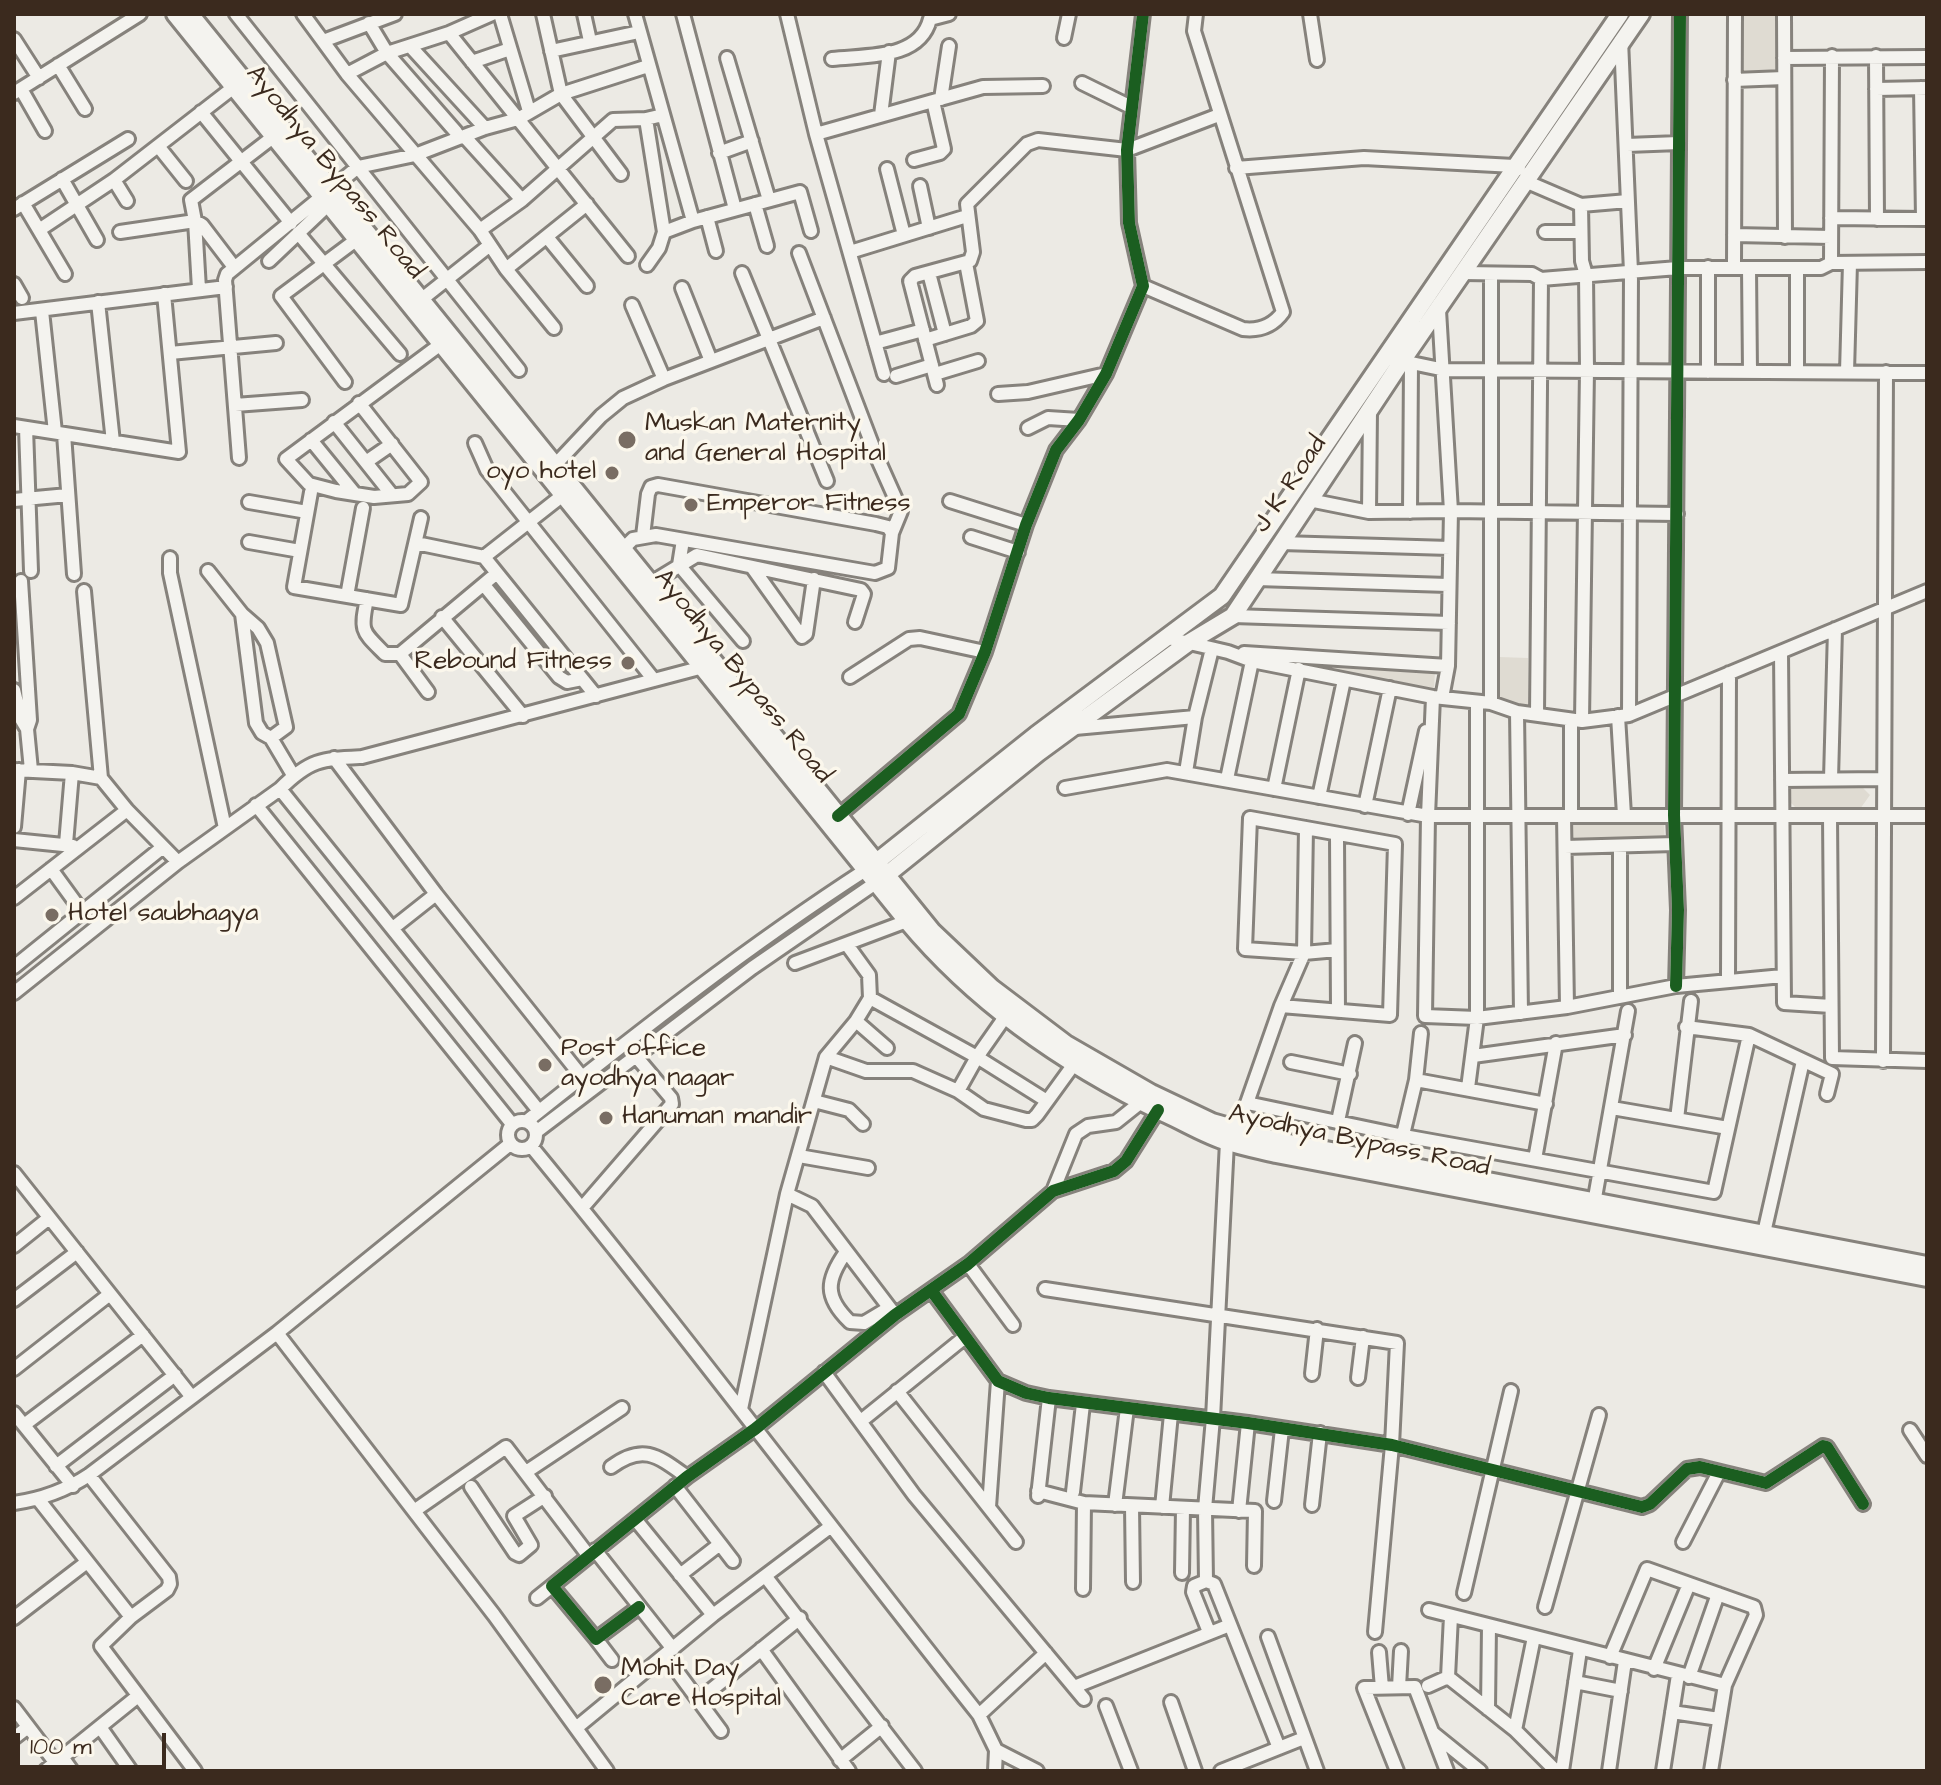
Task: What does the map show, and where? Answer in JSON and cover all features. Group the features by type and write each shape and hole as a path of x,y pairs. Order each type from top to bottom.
{"main road":[{"name":"Ayodhya Bypass Road","path":"175,14 273,137 328,197 356,240 417,304 441,344 563,495 838,816 907,921 952,969 1005,1017 1074,1064 1141,1102 1229,1135 1593,1207 1764,1233 1927,1265"},
{"name":"Ayodhya Bypass Road","path":"190,14 328,197 651,583 709,665 877,872 961,960 992,988 1066,1044 1151,1093 1212,1122 1229,1135 1279,1141 1396,1164 1927,1278"},
{"name":"J K Road","path":"877,872 1036,735 1144,666 1233,616 1405,354 1514,166 1620,14"},
{"name":"J K Road","path":"877,872 1075,728 1144,666 1168,638 1222,596 1439,310 1641,14"}],"street":[{"path":"45,131 17,91 140,14"},
{"path":"236,14 519,370"},
{"path":"303,14 347,74 480,230 506,269 554,328"},
{"path":"323,41 395,14"},
{"path":"347,74 387,53 449,33 492,14"},
{"path":"500,14 524,115"},
{"path":"543,14 561,94 621,174"},
{"path":"584,14 590,41"},
{"path":"635,14 693,221"},
{"path":"683,14 735,209"},
{"path":"787,14 816,134 875,343 890,375 935,375 978,361"},
{"path":"832,59 889,52 914,44 928,28 930,19 949,14"},
{"path":"1064,38 1069,14"},
{"path":"838,816 959,714 985,652 1026,525 1056,450 1079,420 1106,374 1143,286 1129,223 1127,150 1143,14"},
{"path":"1143,286 1243,329 1259,331 1278,320 1283,312 1194,31 1196,14"},
{"path":"1310,14 1317,60"},
{"path":"1676,986 1674,815 1680,14"},
{"path":"1734,267 1735,14"},
{"path":"1784,14 1785,237"},
{"path":"375,19 387,53 522,200"},
{"path":"551,51 639,32"},
{"path":"449,33 472,62 524,115 558,169 628,256"},
{"path":"14,39 39,78"},
{"path":"1621,40 1631,272 1624,815"},
{"path":"410,46 485,128"},
{"path":"914,160 944,149 937,100 949,46"},
{"path":"472,62 510,49"},
{"path":"881,115 889,52"},
{"path":"1831,263 1832,56"},
{"path":"1876,56 1877,219"},
{"path":"1784,58 1927,57"},
{"path":"727,58 769,200"},
{"path":"58,65 85,109"},
{"path":"239,458 226,287 227,274 234,267 294,228 358,167 415,155 460,134 524,115 561,94 648,66"},
{"path":"1734,80 1784,78"},
{"path":"1082,83 1131,107"},
{"path":"816,134 983,87 1043,86"},
{"path":"39,230 114,180 234,87"},
{"path":"1831,218 1925,219 1924,88 1876,89"},
{"path":"201,112 400,354"},
{"path":"480,230 522,200 613,120 663,115"},
{"path":"935,375 910,281 966,263 973,252 967,204 1033,141 1127,150 1219,115"},
{"path":"646,119 664,232 659,248 647,265"},
{"path":"199,289 191,200 273,137"},
{"path":"65,274 39,230 18,206 128,139"},
{"path":"719,153 752,141"},
{"path":"1627,145 1679,143"},
{"path":"158,146 186,181"},
{"path":"1236,168 1364,158 1514,166 1528,178 1581,205 1628,201"},
{"path":"887,169 904,235"},
{"path":"62,179 97,240"},
{"path":"114,180 127,201"},
{"path":"920,186 929,228"},
{"path":"664,232 800,192 811,231"},
{"path":"506,269 587,204"},
{"path":"755,204 767,246"},
{"path":"1567,1007 1565,847 1576,720 1587,370 1586,275 1582,261 1581,205"},
{"path":"850,252 967,216"},
{"path":"707,217 716,251"},
{"path":"120,232 195,221 202,225 234,267"},
{"path":"269,261 294,228"},
{"path":"1545,232 1581,232"},
{"path":"1734,235 1831,237"},
{"path":"547,237 587,286"},
{"path":"345,382 281,296 356,240"},
{"path":"417,304 490,245"},
{"path":"623,549 633,539 643,536 875,573 888,568 892,533 901,511 876,455 799,253"},
{"path":"1463,273 1532,274 1541,279 1678,268 1821,268 1831,263 1927,262"},
{"path":"875,343 945,334 977,321 966,263"},
{"path":"1847,372 1850,263"},
{"path":"1708,267 1708,372"},
{"path":"1749,268 1750,372"},
{"path":"1797,268 1797,372"},
{"path":"742,273 827,481"},
{"path":"929,273 945,334"},
{"path":"1491,274 1491,703"},
{"path":"1537,714 1541,279"},
{"path":"14,284 22,298"},
{"path":"14,313 226,287"},
{"path":"682,288 711,361"},
{"path":"31,571 29,498 20,427 179,452 164,294"},
{"path":"98,302 113,442"},
{"path":"632,305 664,379"},
{"path":"1408,814 1448,666 1451,511 1445,370 1439,310"},
{"path":"42,311 68,495 74,574"},
{"path":"555,465 623,398 664,379 824,318"},
{"path":"170,353 276,343"},
{"path":"359,403 421,482 408,494 374,497 309,484 286,459 359,403 441,344"},
{"path":"1410,512 1405,354 1445,370 1927,373"},
{"path":"1883,1061 1886,372"},
{"path":"998,394 1028,392 1106,374"},
{"path":"235,405 302,400"},
{"path":"1369,512 1370,410"},
{"path":"1028,428 1048,418 1079,420"},
{"path":"334,422 392,495"},
{"path":"311,440 355,494"},
{"path":"475,443 487,470 654,680"},
{"path":"366,462 392,444"},
{"path":"643,536 648,494 651,487 658,485 876,524 888,527 892,533"},
{"path":"311,492 294,587 401,605 421,518"},
{"path":"14,500 68,495"},
{"path":"484,557 563,495"},
{"path":"1309,500 1369,512 1677,514"},
{"path":"950,501 1026,525"},
{"path":"249,502 307,512"},
{"path":"347,596 363,508"},
{"path":"971,537 1018,552"},
{"path":"683,540 679,565 743,641"},
{"path":"249,542 300,551"},
{"path":"416,543 484,557 596,696"},
{"path":"1281,543 1450,548"},
{"path":"651,583 697,555 861,590 864,594 855,622"},
{"path":"170,558 170,573 225,828"},
{"path":"752,567 802,637 806,634 814,579"},
{"path":"208,571 242,614 258,628 267,643 286,727 271,738"},
{"path":"367,599 362,622 364,632 385,654 400,654 497,573"},
{"path":"1257,579 1448,585"},
{"path":"14,827 30,720 20,652 21,581"},
{"path":"484,585 559,677 567,682 582,679"},
{"path":"84,591 101,778 127,810 178,862"},
{"path":"1228,652 1252,661 1344,680 1576,720 1623,715 1927,591"},
{"path":"242,614 256,723 262,733 271,738 293,775"},
{"path":"1233,616 1449,623"},
{"path":"442,617 523,716"},
{"path":"1831,779 1835,629"},
{"path":"850,677 909,639 920,638 985,652"},
{"path":"1168,638 1228,652 1448,666"},
{"path":"1186,772 1195,717 1212,649"},
{"path":"1781,652 1784,1003 1831,1006"},
{"path":"400,654 428,692"},
{"path":"1227,779 1252,661"},
{"path":"14,993 178,862 280,789 293,775 320,759 362,757 709,665"},
{"path":"1274,789 1299,669"},
{"path":"1728,980 1729,673"},
{"path":"1319,797 1344,680"},
{"path":"1365,806 1390,688"},
{"path":"14,690 21,719 27,729"},
{"path":"1438,697 1428,816 1425,1016 1477,1018 1567,1007 1676,986 1783,976"},
{"path":"1468,1088 1477,1018 1477,702"},
{"path":"1517,712 1521,1013"},
{"path":"1075,728 1195,717"},
{"path":"334,758 436,894 582,1077"},
{"path":"22,770 101,778"},
{"path":"1065,788 1167,770 1428,816 1927,816"},
{"path":"72,773 73,846"},
{"path":"1782,780 1884,779"},
{"path":"280,789 539,1111"},
{"path":"256,805 512,1124"},
{"path":"14,898 51,869 73,846 127,810"},
{"path":"1830,816 1832,1058 1927,1061"},
{"path":"1281,1006 1390,1015 1395,844 1250,818 1245,949 1304,953 1337,950"},
{"path":"1206,1581 1205,1509 1229,1135 1247,1103 1281,1006 1304,953 1306,828"},
{"path":"1337,836 1338,1011"},
{"path":"14,840 73,846"},
{"path":"1565,847 1675,844"},
{"path":"1620,846 1620,997"},
{"path":"14,967 163,847"},
{"path":"51,869 83,913"},
{"path":"510,1144 507,1131 512,1124 527,1121 625,1042 813,904 877,872"},
{"path":"531,1146 536,1132 877,872"},
{"path":"393,928 436,894"},
{"path":"795,963 848,946 907,921"},
{"path":"741,1409 787,1194 826,1057 856,1021 870,998 869,975 848,946"},
{"path":"870,998 977,1057 1047,1101"},
{"path":"1677,1119 1691,1001"},
{"path":"1593,1207 1628,1011"},
{"path":"958,1091 1005,1017"},
{"path":"856,1021 887,1048"},
{"path":"1686,1027 1749,1035 1832,1074 1827,1094"},
{"path":"1396,1164 1416,1080 1421,1033"},
{"path":"1473,1056 1625,1035"},
{"path":"1247,1103 1404,1136 1714,1192 1749,1035"},
{"path":"582,1208 672,1104 671,1098 625,1042"},
{"path":"1338,1121 1355,1043"},
{"path":"1535,1159 1556,1043"},
{"path":"826,1057 866,1071 913,1071 958,1091 984,1109 1026,1120 1032,1120 1074,1064"},
{"path":"1764,1233 1803,1061"},
{"path":"1291,1062 1350,1074"},
{"path":"1416,1080 1546,1104"},
{"path":"814,1101 849,1110 863,1124"},
{"path":"1053,1191 1076,1134 1082,1128 1116,1122 1141,1102"},
{"path":"1612,1108 1728,1128"},
{"path":"846,1252 829,1286 831,1299 845,1318 850,1322 864,1323 892,1312 968,1264 1053,1191 1114,1171 1126,1161 1158,1110"},
{"path":"527,1121 536,1132"},
{"path":"510,1144 520,1149 531,1146"},
{"path":"14,1503 38,1499 73,1486 89,1475 277,1333 510,1144"},
{"path":"531,1146 979,1715 996,1750 995,1771"},
{"path":"799,1156 868,1168"},
{"path":"15,1176 191,1396"},
{"path":"787,1194 812,1206 892,1312"},
{"path":"14,1246 49,1218"},
{"path":"14,1300 77,1252"},
{"path":"968,1264 1013,1325"},
{"path":"1045,1289 1397,1343 1392,1445 1375,1632"},
{"path":"931,1290 998,1381 1049,1398 1213,1418 1392,1445 1642,1507 1650,1504 1690,1467 1766,1483 1823,1446 1827,1447 1863,1504"},
{"path":"14,1369 110,1294"},
{"path":"537,1598 675,1486 755,1429 892,1312"},
{"path":"1312,1374 1317,1329"},
{"path":"277,1333 607,1771"},
{"path":"24,1425 143,1335"},
{"path":"861,1421 965,1337"},
{"path":"1358,1378 1363,1337"},
{"path":"824,1372 914,1495 1084,1699"},
{"path":"56,1466 175,1375"},
{"path":"989,1507 998,1381"},
{"path":"897,1391 1016,1542"},
{"path":"1464,1593 1511,1391"},
{"path":"1049,1398 1038,1494 1084,1503 1255,1511 1254,1566"},
{"path":"1073,1492 1083,1404"},
{"path":"526,1472 622,1408"},
{"path":"1115,1505 1127,1408"},
{"path":"14,1413 73,1486"},
{"path":"1162,1507 1171,1414"},
{"path":"1545,1607 1599,1415"},
{"path":"1239,1511 1248,1423"},
{"path":"1274,1501 1282,1429"},
{"path":"1910,1430 1927,1456"},
{"path":"1312,1505 1320,1433"},
{"path":"414,1511 506,1447 639,1607 721,1731"},
{"path":"611,1467 625,1457 642,1452 666,1461 687,1477"},
{"path":"1683,1542 1719,1472"},
{"path":"89,1475 169,1577 170,1584 167,1590 131,1617 101,1646 195,1771"},
{"path":"675,1486 733,1561"},
{"path":"471,1487 519,1555 531,1545 514,1516 545,1496"},
{"path":"38,1499 131,1617"},
{"path":"1083,1589 1084,1503"},
{"path":"1132,1506 1133,1582"},
{"path":"1182,1573 1183,1508"},
{"path":"635,1519 713,1615"},
{"path":"576,1728 713,1615 830,1527"},
{"path":"680,1575 720,1544"},
{"path":"14,1618 87,1562"},
{"path":"1610,1657 1647,1569 1754,1607 1756,1615 1725,1685 1711,1771"},
{"path":"766,1577 915,1771"},
{"path":"1209,1632 1193,1592 1194,1586 1206,1581 1214,1584 1279,1748"},
{"path":"1654,1669 1689,1584"},
{"path":"552,1586 612,1660"},
{"path":"1663,1771 1672,1712 1718,1594"},
{"path":"596,1639 639,1607"},
{"path":"1429,1610 1725,1685"},
{"path":"1448,1677 1451,1616"},
{"path":"700,1699 800,1618"},
{"path":"1074,1687 1230,1625"},
{"path":"1488,1709 1489,1626"},
{"path":"1268,1637 1317,1771"},
{"path":"1515,1730 1534,1637"},
{"path":"761,1649 849,1771"},
{"path":"1559,1771 1580,1650"},
{"path":"1399,1687 1401,1651"},
{"path":"1379,1652 1382,1688"},
{"path":"979,1715 1046,1653"},
{"path":"1609,1771 1625,1661"},
{"path":"1428,1686 1448,1677"},
{"path":"1448,1677 1515,1730 1559,1771"},
{"path":"1575,1682 1621,1691"},
{"path":"1397,1771 1364,1688 1415,1687 1447,1771"},
{"path":"54,1764 138,1696"},
{"path":"1171,1702 1195,1771"},
{"path":"1106,1706 1131,1771"},
{"path":"14,1708 54,1764 72,1771"},
{"path":"1672,1712 1719,1719"},
{"path":"840,1760 882,1726"},
{"path":"14,1738 28,1727"},
{"path":"100,1727 131,1771"},
{"path":"1432,1732 1480,1771"},
{"path":"1221,1771 1304,1738"},
{"path":"996,1750 1037,1771"}],"shaded area":[{"path":"1741,14 1779,16 1777,73 1740,73"},
{"path":"1261,657 1435,670 1434,690"},
{"path":"1499,657 1528,658 1528,707 1497,699"},
{"path":"1791,787 1862,787 1870,795 1860,809 1797,809 1789,801"},
{"path":"1585,822 1590,825 1597,822 1664,822 1665,843 1595,844 1572,840 1572,825"}],"cycle path":[{"path":"838,816 959,714 985,652 1026,525 1056,450 1079,420 1106,374 1143,286 1129,223 1127,150 1143,14"},
{"path":"1676,986 1678,910 1674,815 1680,14"},
{"path":"639,1607 596,1639 552,1586 687,1477 755,1429 895,1315 968,1264 1053,1191 1114,1171 1126,1161 1158,1110"},
{"path":"931,1290 998,1381 1026,1393 1392,1445 1642,1507 1650,1504 1687,1469 1700,1467 1766,1483 1823,1446 1827,1447 1863,1504"}],"place":[{"name":"Muskan Maternity and General Hospital","path":"627,440"},
{"name":"oyo hotel","path":"612,473"},
{"name":"Emperor Fitness","path":"691,505"},
{"name":"Rebound Fitness","path":"628,663"},
{"name":"Hotel saubhagya","path":"52,915"},
{"name":"Post office ayodhya nagar","path":"545,1065"},
{"name":"Hanuman mandir","path":"606,1118"},
{"name":"Mohit Day Care Hospital","path":"603,1685"}]}
